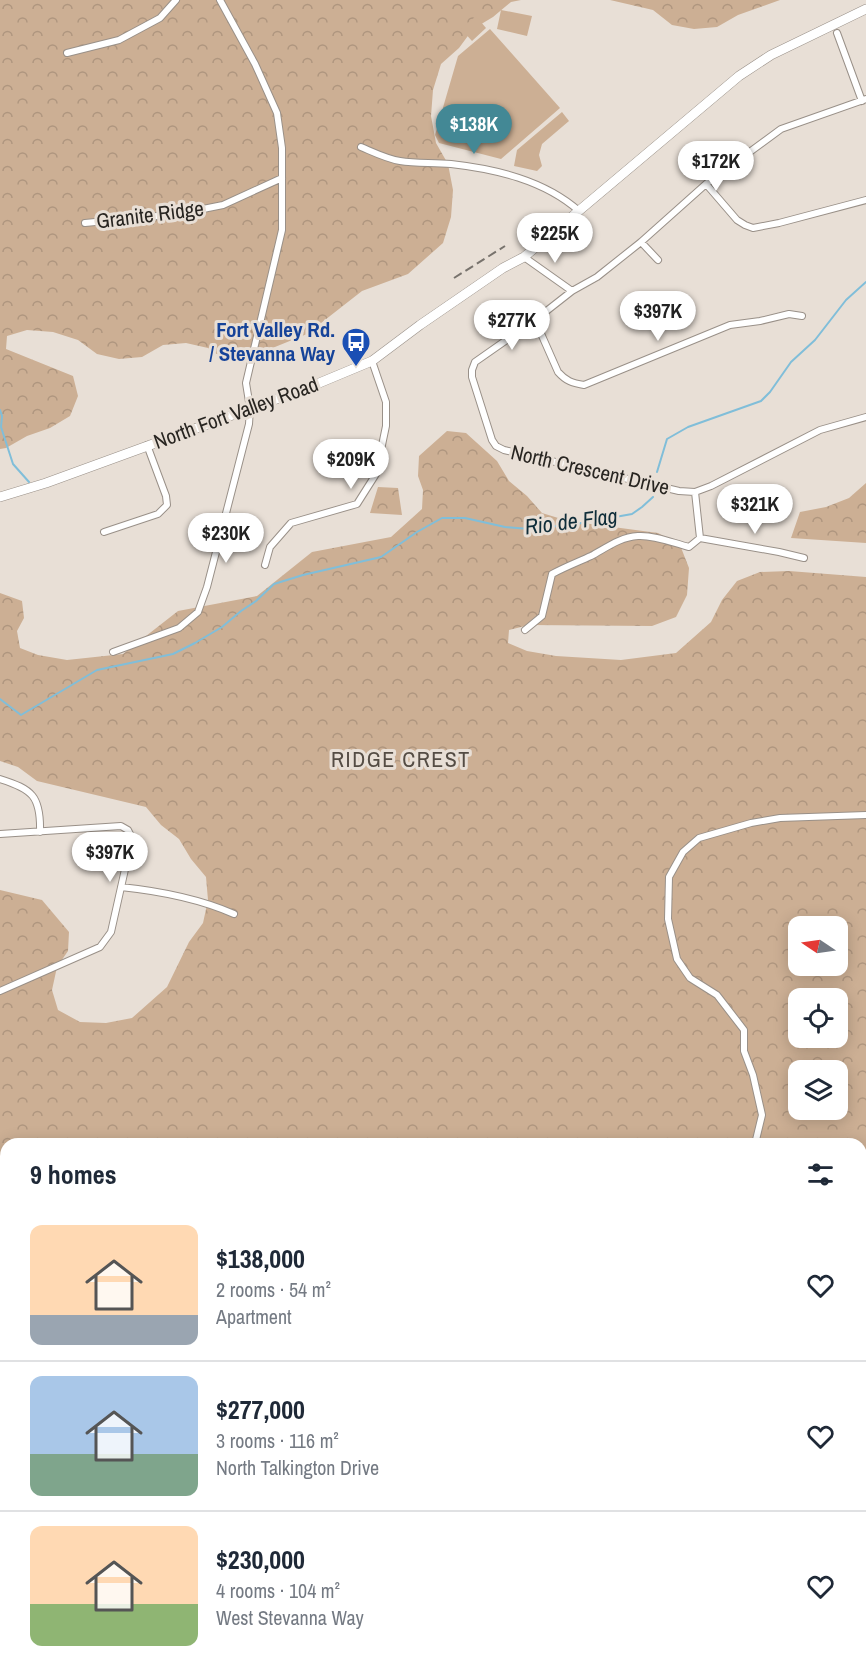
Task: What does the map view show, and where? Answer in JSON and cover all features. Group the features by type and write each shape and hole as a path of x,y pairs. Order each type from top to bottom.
{"main road":[{"name":"North Fort Valley Road","path":"0,497 46,483 312,386 372,361 503,268 524,257 720,90 747,70 771,55 866,9"}],"street":[{"path":"68,53 119,40 160,18 176,0"},
{"path":"113,652 179,628 198,612 213,566 246,434 250,408 246,383 282,230 282,148 277,113 255,64 220,0"},
{"path":"802,316 789,314 730,325 584,385 564,379 558,372 535,320 572,291 597,277 641,242 706,184 781,129 864,100 837,33"},
{"path":"361,147 398,161 490,169 534,183 579,211"},
{"name":"Granite Ridge","path":"85,223 178,214 223,205 282,178"},
{"path":"706,184 738,220 753,228 866,200"},
{"path":"641,242 658,260"},
{"path":"524,257 572,291"},
{"name":"North Crescent Drive","path":"535,320 475,362 472,370 472,377 492,440 496,446 504,450 695,492 820,430 866,417"},
{"path":"266,566 270,547 291,523 357,504 376,474 386,426 386,402 372,361"},
{"path":"104,532 158,514 167,505 166,496 147,445"},
{"path":"695,492 700,538"},
{"path":"525,630 542,616 552,574 618,541 637,536 689,547 700,538 804,558"},
{"path":"0,779 27,790 37,800 41,816 40,832"},
{"path":"756,1138 762,1115 753,1075 744,1051 744,1030 717,995 690,978 677,959 668,919 669,877 683,852 699,838 751,823 780,818 866,815"},
{"path":"0,834 121,826 128,830 132,838 111,932 100,947 0,991"},
{"path":"122,887 213,904 234,914"}],"green space":[{"path":"0,0 521,0 511,2 493,17 473,29 459,48 441,64 433,90 431,116 436,143 448,164 453,190 451,217 443,243 408,274 362,291 307,334 243,360 224,359 208,348 186,343 163,345 142,357 119,359 97,354 78,340 53,332 27,330 7,336 6,349 73,376 78,396 70,416 50,428 0,449"},
{"path":"610,0 780,0 738,15 717,27 694,29 672,25 653,10"},
{"path":"501,10 532,16 527,36 497,29"},
{"path":"476,16 486,28 472,41 461,29"},
{"path":"490,29 560,108 501,159 439,143 435,135 458,56"},
{"path":"562,112 569,121 542,144 539,155 542,166 537,171 514,166 517,150"},
{"path":"447,431 466,433 497,461 509,481 542,513 568,521 658,533 680,545 689,568 687,595 676,617 652,626 529,625 509,630 508,643 527,651 556,656 621,660 676,653 711,622 722,600 737,581 760,572 789,571 866,577 866,1138 0,1138 0,890 42,900 69,932 68,951 57,967 52,990 58,1010 80,1022 106,1023 132,1018 167,987 189,942 203,923 208,900 206,877 191,859 179,839 161,825 146,807 37,781 18,767 0,761 0,593 22,601 24,618 17,631 20,648 38,655 67,660 123,654 178,611 257,596 312,552 391,537 422,509 423,490 418,476 419,456"},
{"path":"866,483 866,543 791,538 800,512 826,507 849,498"},
{"path":"378,487 398,488 402,515 370,513"}],"waterway":[{"name":"Rio de Flag","path":"657,472 667,439 688,427 761,401 791,362 815,340 846,300 866,282"},
{"path":"0,410 1,427 13,464 29,482"},
{"name":"Rio de Flag","path":"0,699 21,715 97,670 173,654 222,627 274,584 381,557 442,518 465,518 505,527 529,529 576,524 632,514 653,497"}],"railway":[{"path":"454,278 505,246"}],"place":[{"name":"Fort Valley Rd. / Stevanna Way","path":"356,368"}],"district":[{"name":"RIDGE CREST","path":"401,759"}]}
